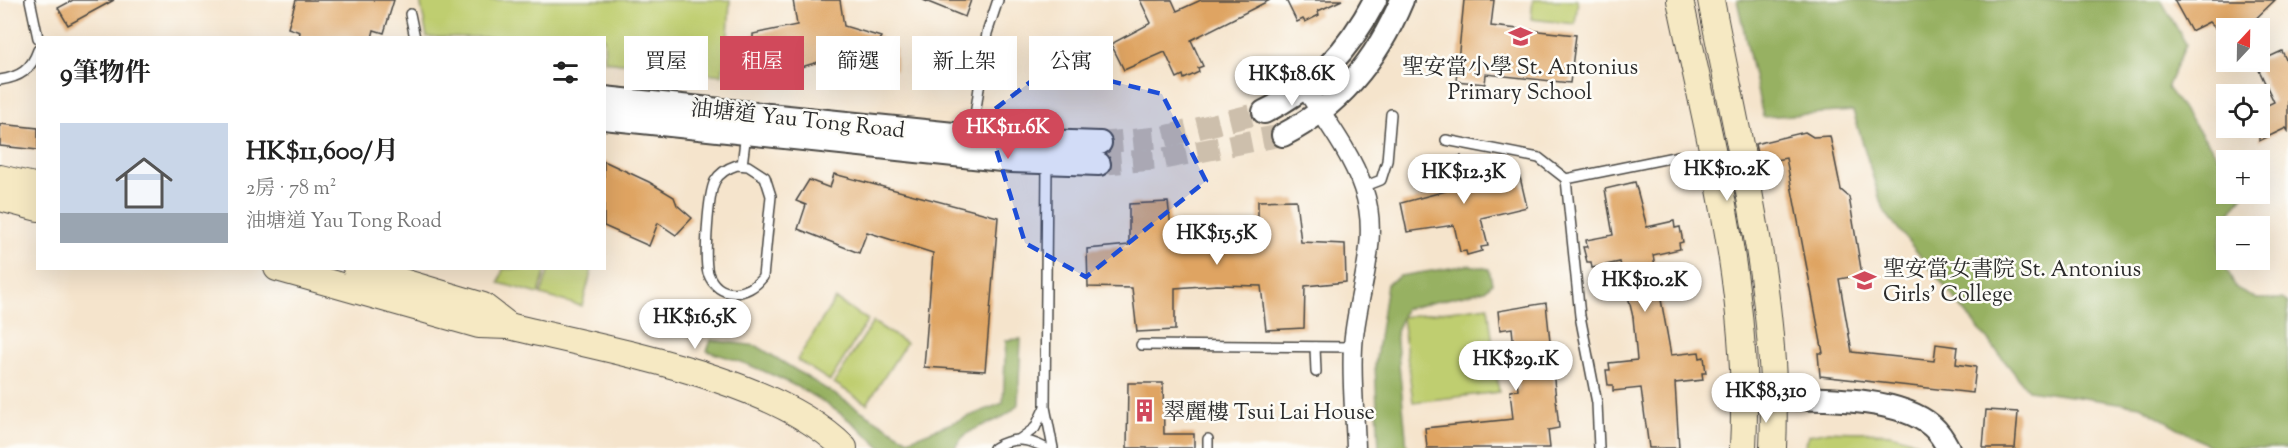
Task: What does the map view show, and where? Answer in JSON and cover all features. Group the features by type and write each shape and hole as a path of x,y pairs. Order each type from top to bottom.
{"main road":[{"path":"1680,0 1734,260 1746,397 1743,448"},
{"path":"1711,0 1758,248 1775,398 1773,448"},
{"path":"0,178 36,187"},
{"path":"0,198 36,207"},
{"path":"291,270 324,275 479,325 509,326 704,375 787,407 844,448"},
{"path":"363,270 483,306 509,326"},
{"path":"1746,397 1775,398"}],"street":[{"path":"1264,112 1305,88 1347,47 1375,0"},
{"path":"1283,135 1320,112 1352,82 1371,58 1402,0"},
{"path":"1305,88 1363,187 1370,234 1353,347 1356,448"},
{"name":"油塘道 Yau Tong Road","path":"606,98 972,136 1047,153"},
{"name":"油塘道 Yau Tong Road","path":"606,118 746,133 1047,153 1100,153"},
{"path":"1775,398 1819,399 1898,408 1930,424 1948,448"}],"lane":[{"path":"30,0 38,36"},
{"path":"972,136 987,33 998,0"},
{"path":"410,14 415,36"},
{"path":"0,80 15,77 26,70 36,53"},
{"path":"1363,187 1381,180 1387,160 1391,114"},
{"path":"742,165 746,133"},
{"path":"1446,140 1539,158 1566,179 1580,316 1597,403 1599,448"},
{"path":"1047,153 1045,406 1053,448"},
{"path":"1566,179 1679,156"},
{"path":"742,165 757,170 765,177 771,196 763,278 748,291 738,294 719,288 708,271 707,261 714,183 728,168 742,165"},
{"path":"1141,345 1353,347"},
{"path":"1315,347 1316,372"},
{"path":"1020,439 1035,428 1045,406"},
{"path":"994,448 1006,441 1020,439 1033,441 1045,448"}],"highlighted area":[{"path":"1051,66 1162,94 1206,181 1086,277 1025,243 986,116"}],"green space":[{"path":"420,0 730,0 728,36 720,36 720,75 708,73 708,36 624,36 624,63 606,61 606,36 427,36"},
{"path":"1533,0 1578,0 1575,24 1531,19"},
{"path":"1737,0 2161,0 2186,44 2167,88 2216,154 2216,204 2237,204 2228,216 2216,216 2216,270 2228,270 2236,288 2257,299 2282,299 2288,303 2288,448 2213,448 2140,406 2028,390 1883,210 1853,111 1763,117"},
{"path":"1469,265 1489,269 1492,283 1485,290 1405,309 1396,332 1407,448 1379,448 1375,365 1387,284 1400,276"},
{"path":"503,270 546,270 539,294 499,283"},
{"path":"549,270 592,270 582,306 541,295"},
{"path":"835,299 868,320 830,381 797,360"},
{"path":"1488,306 1499,392 1413,402 1402,317"},
{"path":"873,322 906,343 867,404 834,383"},
{"path":"1021,339 1018,404 1003,417 968,433 955,448 881,448 843,415 822,401 755,367 707,351 711,340 757,346 908,440 1003,403 1006,340"},
{"path":"1829,431 1891,434 1924,448 1804,448 1809,435"}],"building":[{"path":"73,0 114,0 68,25 58,8"},
{"path":"296,0 394,0 384,33 374,30 372,36 299,36 300,32 288,28"},
{"path":"793,0 840,0 844,26 878,36 816,36 816,63 804,66 804,36 753,36 753,34 797,25"},
{"path":"923,0 971,0 965,17"},
{"path":"1140,0 1172,0 1177,11 1201,0 1270,0 1191,40 1203,66 1198,68 1199,72 1184,79 1183,75 1177,78 1165,52 1124,70 1113,48 1113,43 1151,23"},
{"path":"1286,0 1342,0 1318,11 1319,15 1305,22 1303,19 1297,22"},
{"path":"1464,0 1494,0 1491,26 1576,35 1570,83 1486,74 1485,84 1456,81"},
{"path":"2174,0 2275,0 2256,18 2216,18 2216,29 2209,22 2191,31"},
{"path":"2282,51 2288,64 2288,131 2286,128 2270,136 2270,104 2274,102 2270,94 2270,84 2266,84 2260,72 2270,72 2270,56"},
{"path":"0,124 36,128 36,150 0,146"},
{"path":"1805,132 1813,137 1830,136 1841,190 1849,197 1862,275 1839,279 1852,352 1934,361 1936,344 1958,347 1956,364 1976,367 1973,393 1820,376 1818,353 1823,353 1786,158 1759,163 1755,144"},
{"path":"1461,156 1462,160 1469,158 1474,185 1520,177 1527,207 1481,218 1488,246 1481,247 1482,251 1467,255 1466,251 1460,252 1454,225 1407,232 1401,203 1446,191 1441,164 1447,163 1446,159"},
{"path":"606,162 649,182 674,197 677,205 692,218 676,235 658,223 649,246 606,227"},
{"path":"834,174 998,217 985,371 924,367 933,253 867,232 859,253 798,229 806,205 796,201 809,180 830,188"},
{"path":"1635,182 1647,227 1674,221 1675,228 1680,227 1683,242 1679,243 1680,249 1653,255 1671,355 1699,352 1700,358 1704,357 1706,373 1702,373 1703,380 1675,383 1679,448 1649,448 1641,388 1613,391 1613,385 1608,385 1606,370 1610,370 1609,363 1637,360 1633,317 1620,262 1592,268 1591,262 1587,262 1583,247 1587,247 1586,240 1613,235 1605,189"},
{"path":"1296,200 1301,242 1345,244 1346,282 1305,286 1304,328 1266,330 1261,286 1217,285 1175,288 1175,330 1137,332 1132,288 1088,287 1087,249 1129,245 1129,204 1168,202 1173,245 1216,247 1258,243 1258,201"},
{"path":"1546,303 1559,428 1548,430 1550,448 1427,448 1425,428 1513,419 1510,391 1518,390 1512,328 1500,330 1498,311"},
{"name":"翠麗樓 Tsui Lai House","path":"1128,383 1163,383 1164,434 1194,434 1194,448 1127,448"},
{"path":"1986,410 2018,412 2015,448 1983,448"}],"tunnel":[{"path":"1100,143 1163,137 1264,112"},
{"path":"1099,164 1161,159 1283,135"}],"place":[{"name":"聖安當小學 St. Antonius Primary School","path":"1520,37"},
{"name":"聖安當女書院 St. Antonius Girls' College","path":"1865,281"},
{"name":"翠麗樓 Tsui Lai House","path":"1145,411"}]}
